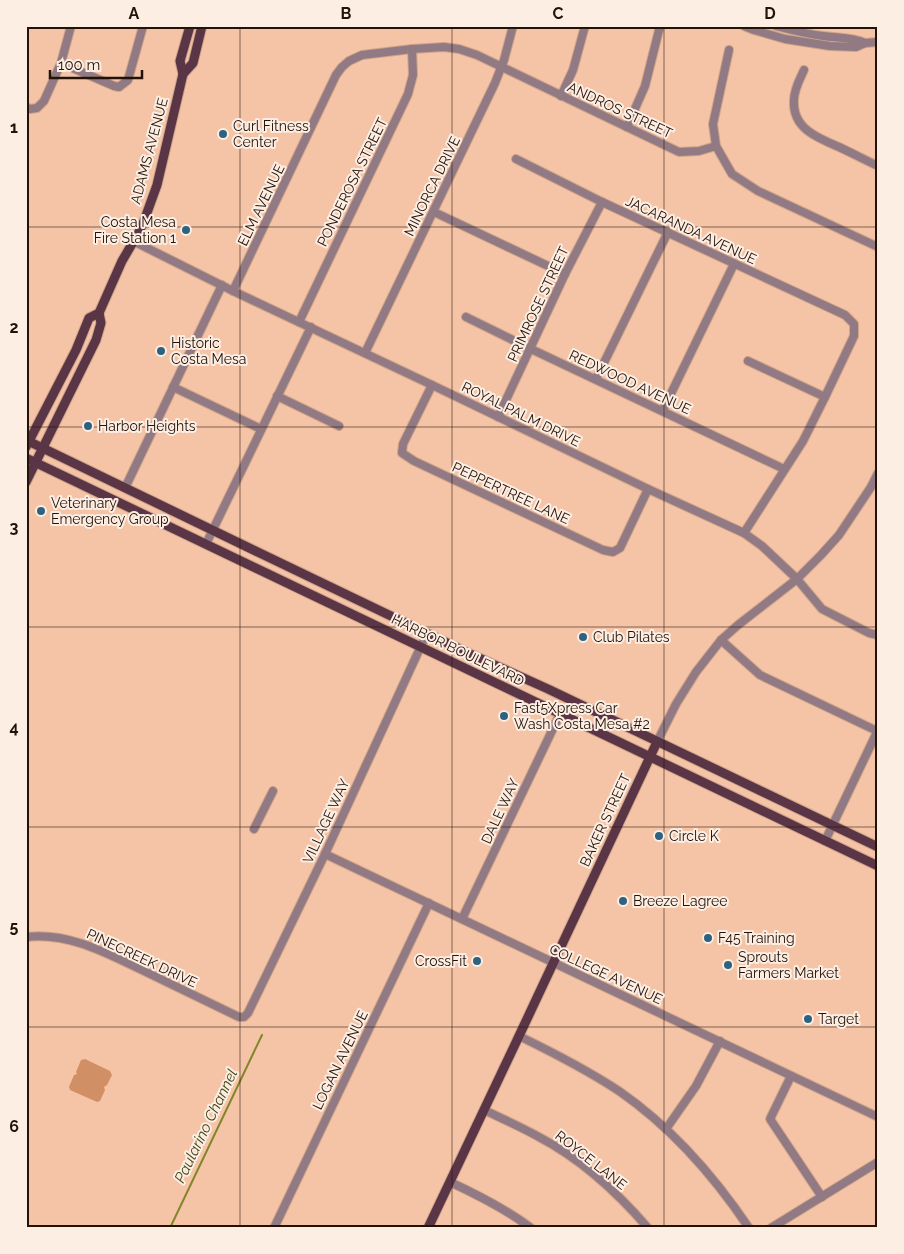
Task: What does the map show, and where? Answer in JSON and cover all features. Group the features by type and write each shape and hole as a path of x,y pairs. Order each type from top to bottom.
{"main road":[{"name":"ADAMS AVENUE","path":"27,443 76,350 90,318 98,314 127,251 144,221 157,185 183,74 180,61 190,26"},
{"name":"ADAMS AVENUE","path":"183,74 193,63 202,26"},
{"name":"ADAMS AVENUE","path":"26,482 96,340 101,323 98,314"},
{"name":"HARBOR BOULEVARD","path":"27,443 42,448 878,847"},
{"name":"HARBOR BOULEVARD","path":"26,458 878,866"},
{"name":"BAKER STREET","path":"428,1228 657,742"}],"street":[{"path":"26,107 30,109 37,108 44,101 62,63 71,26"},
{"path":"62,63 119,87 128,80 142,26"},
{"name":"MINORCA DRIVE","path":"365,353 495,83 502,67 513,26"},
{"path":"561,96 573,70 585,26"},
{"path":"627,126 645,86 660,26"},
{"path":"744,26 785,39 830,46 856,46 878,42"},
{"path":"776,26 817,35 856,39 865,43"},
{"name":"ANDROS STREET","path":"336,75 345,64 357,56 412,49 444,47 459,49 477,55 679,152 699,151 716,146"},
{"name":"PONDEROSA STREET","path":"299,322 408,94 413,75 412,49"},
{"path":"729,50 713,124 716,146 732,174 758,191 878,247"},
{"path":"804,70 795,92 794,100 796,116 800,124 814,136 878,166"},
{"name":"ELM AVENUE","path":"234,291 336,75"},
{"name":"JACARANDA AVENUE","path":"516,159 602,202 845,315 854,324 854,336 825,398"},
{"name":"PRIMROSE STREET","path":"498,417 565,274 602,202"},
{"path":"434,212 565,274"},
{"path":"596,379 668,232"},
{"name":"ROYAL PALM DRIVE","path":"134,241 234,291 744,533 762,546 797,579 822,609 869,633 878,635"},
{"path":"663,410 734,264"},
{"path":"125,488 222,285"},
{"name":"REDWOOD AVENUE","path":"466,316 531,349 784,469"},
{"path":"206,544 310,327"},
{"path":"744,533 803,442 825,398 748,361"},
{"name":"PEPPERTREE LANE","path":"432,385 402,444 402,453 414,461 603,550 614,552 620,548 648,489"},
{"path":"173,387 261,429"},
{"path":"277,396 339,426"},
{"name":"BAKER STREET","path":"657,742 676,704 696,672 722,640 738,625 797,579 839,535 871,487 878,473"},
{"name":"VILLAGE WAY","path":"244,1017 248,1014 325,854 427,633"},
{"path":"722,640 760,676 878,731 825,841"},
{"name":"DALE WAY","path":"462,919 560,714"},
{"path":"254,828 273,791"},
{"name":"COLLEGE AVENUE","path":"325,854 878,1117"},
{"name":"LOGAN AVENUE","path":"274,1228 429,903"},
{"name":"PINECREEK DRIVE","path":"26,937 40,935 66,938 84,944 120,959 239,1017 244,1017"},
{"path":"519,1036 560,1056 621,1092 666,1129 710,1175 738,1210 749,1228"},
{"path":"666,1129 696,1086 720,1041"},
{"path":"791,1076 770,1119 822,1197"},
{"name":"ROYCE LANE","path":"484,1110 540,1137 574,1159 618,1195 648,1228"},
{"path":"771,1228 878,1162"},
{"path":"450,1182 513,1215 531,1228"}],"shaded area":[{"path":"85,1059 110,1071 112,1075 104,1087 105,1090 100,1101 97,1102 70,1090 69,1087 74,1075 77,1074 76,1072 81,1060"}],"waterway":[{"name":"Paularino Channel","path":"170,1228 262,1035"}],"place":[{"name":"Curl Fitness Center","path":"223,134"},
{"name":"Costa Mesa Fire Station 1","path":"186,230"},
{"name":"Historic Costa Mesa","path":"161,351"},
{"name":"Harbor Heights","path":"88,426"},
{"name":"Veterinary Emergency Group","path":"41,511"},
{"name":"Club Pilates","path":"583,637"},
{"name":"Fast5Xpress Car Wash Costa Mesa #2","path":"504,716"},
{"name":"Circle K","path":"659,836"},
{"name":"Breeze Lagree","path":"623,901"},
{"name":"F45 Training","path":"708,938"},
{"name":"CrossFit","path":"477,961"},
{"name":"Sprouts Farmers Market","path":"728,965"},
{"name":"Target","path":"808,1019"}]}
